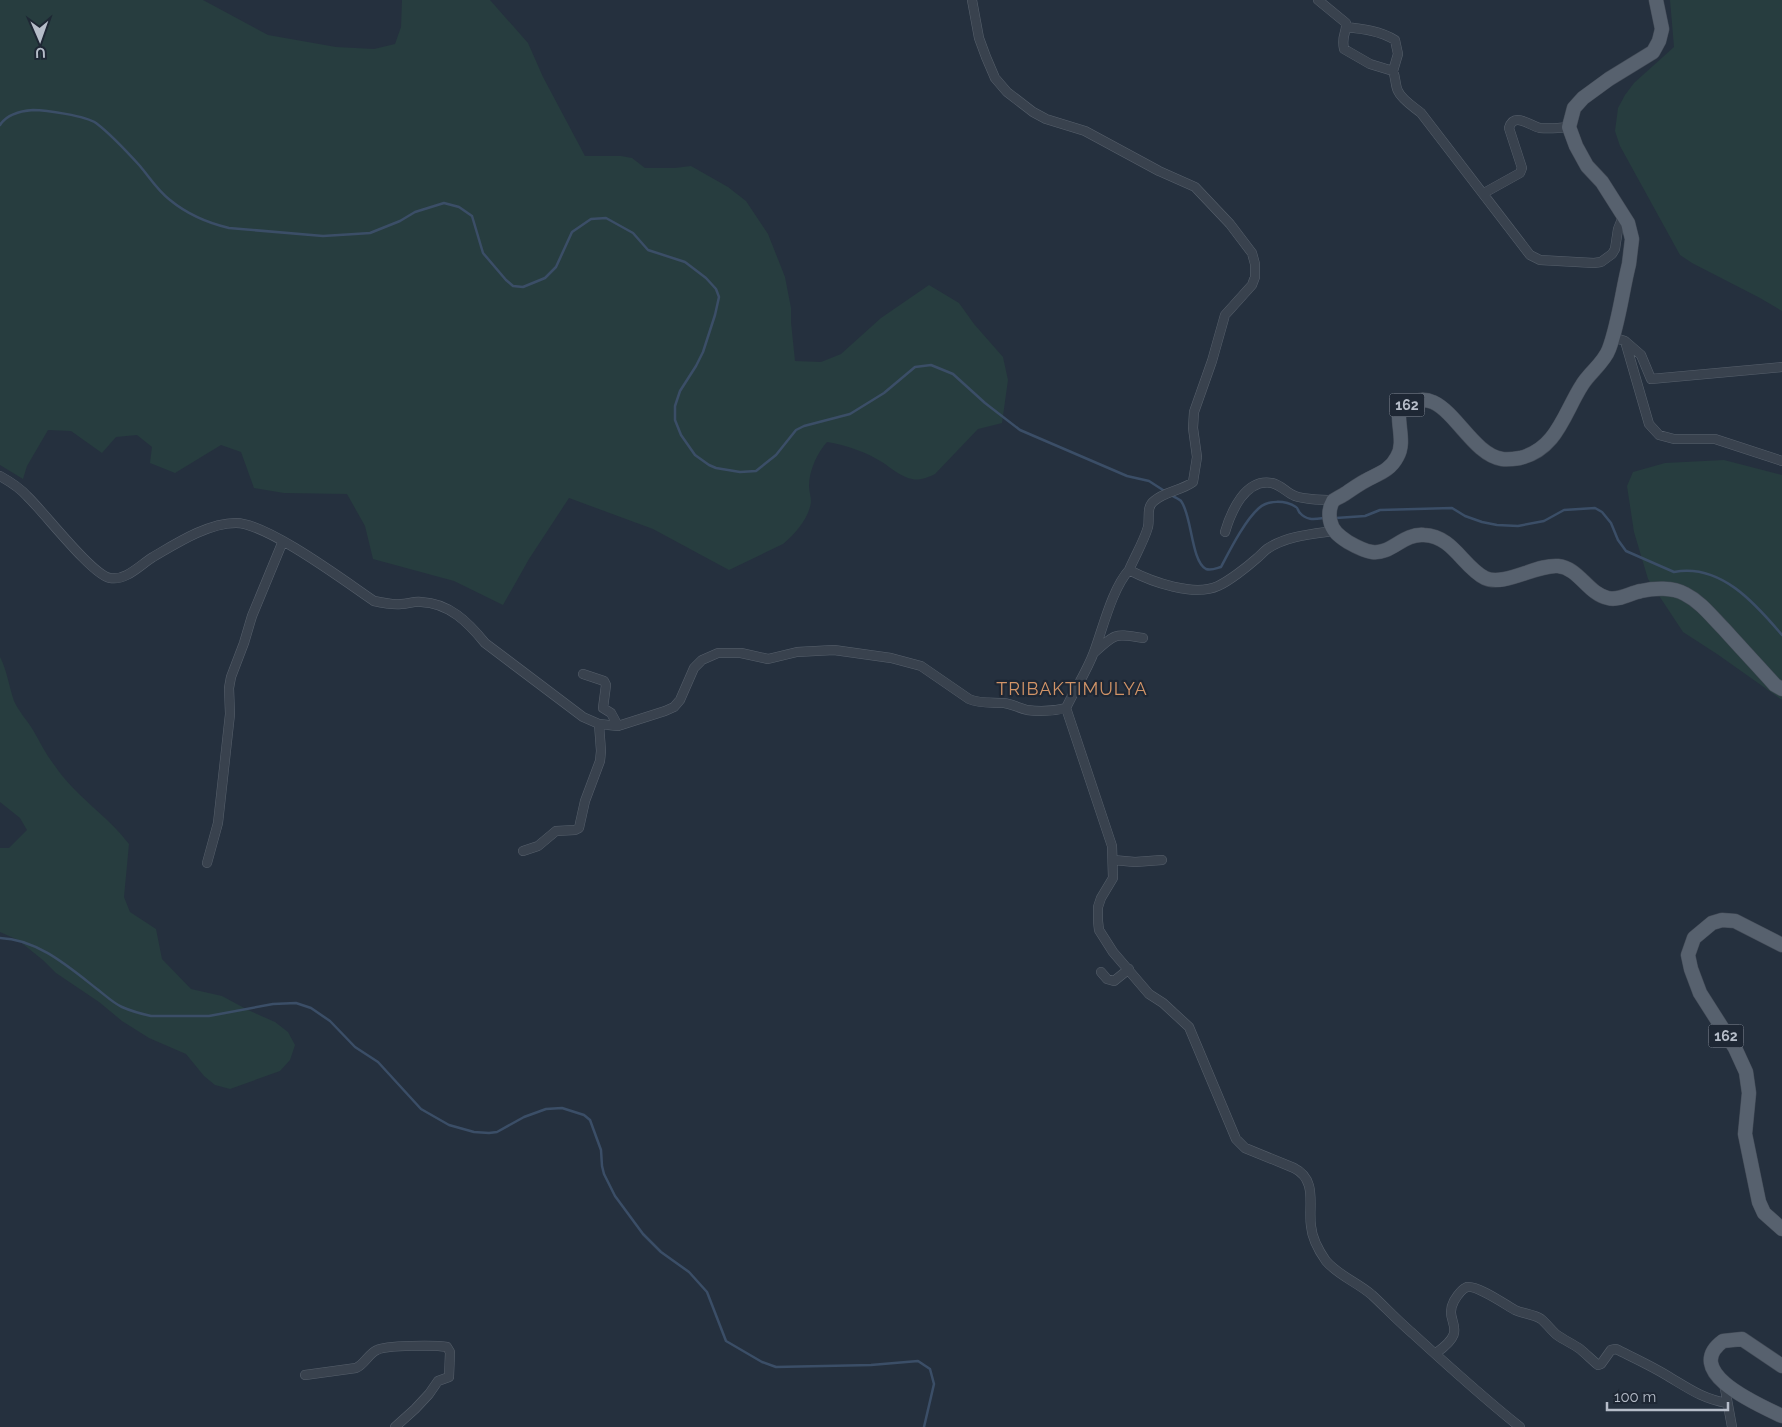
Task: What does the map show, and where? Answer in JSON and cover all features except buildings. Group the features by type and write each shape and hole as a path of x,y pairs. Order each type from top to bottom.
{"main road":[{"path":"1569,127 1574,108 1583,98 1609,79 1653,52 1659,41 1662,29 1656,0"},
{"name":"162","path":"1334,500 1364,481 1390,468 1400,450 1399,412 1406,405 1416,400 1427,400 1439,405 1451,416 1468,438 1496,458 1512,460 1537,451 1549,442 1558,430 1582,384 1609,350 1632,250 1631,232 1624,214 1602,182 1587,166 1576,146 1569,127"},
{"path":"1334,500 1329,517 1334,531 1344,540 1372,552 1388,550 1409,536 1426,535 1448,544 1480,574 1489,579 1501,579 1557,566 1571,571 1595,592 1610,599 1616,599 1641,590 1653,589 1674,590 1685,593 1709,613 1775,685 1782,689"},
{"name":"162","path":"1782,945 1735,921 1722,920 1712,923 1694,938 1688,955 1690,969 1700,993 1739,1056 1746,1072 1749,1093 1745,1134 1759,1202 1764,1213 1782,1229"},
{"path":"1782,1366 1742,1340 1728,1339 1716,1347 1711,1358 1712,1369 1717,1377 1750,1400 1782,1416"}],"street":[{"path":"972,0 979,38 995,78 1019,103 1039,116 1085,131 1159,171 1195,187 1250,248 1254,258 1255,277 1252,285 1225,315 1212,361 1194,412 1193,428 1197,457 1193,482 1184,488 1173,490 1163,495 1150,506 1148,526 1129,570 1114,596 1093,654 1066,708 1112,846 1113,878 1101,898 1098,908 1100,930 1113,952 1149,994 1163,1003 1189,1027 1240,1145 1294,1168 1304,1176 1310,1188 1311,1226 1316,1244 1327,1261 1339,1274 1370,1293 1520,1427"},
{"path":"1318,0 1344,21 1346,27 1342,37 1344,48 1370,64 1393,71"},
{"path":"1346,27 1374,31 1395,40 1398,54 1393,71 1397,90 1403,98 1421,113 1530,255 1540,260 1601,262 1612,254 1615,249 1618,230 1624,214"},
{"path":"1484,193 1520,173 1522,168 1509,128 1512,122 1520,120 1539,127 1557,129 1569,127"},
{"path":"1612,337 1625,341 1641,355 1651,379 1782,367"},
{"path":"1625,341 1646,418 1652,429 1659,435 1674,439 1715,439 1782,461"},
{"path":"0,476 26,494 96,571 103,576 111,578 125,576 184,538 217,526 236,523 247,524 283,541 374,601 388,604 419,601 446,607 472,627 485,643 583,717 599,724 618,726 674,707 684,695 694,668 702,660 718,653 731,652 768,659 796,652 834,650 891,658 921,666 976,702 1006,703 1027,710 1056,711 1066,708"},
{"path":"1225,532 1235,505 1248,491 1263,484 1275,484 1294,496 1334,500"},
{"path":"1129,570 1139,576 1174,586 1198,591 1208,590 1219,586 1256,560 1268,548 1297,536 1334,531"},
{"path":"207,863 220,813 230,714 229,688 231,677 252,616 283,541"},
{"path":"1093,654 1110,638 1116,635 1143,638"},
{"path":"583,674 598,678 605,683 603,708 610,713 618,726"},
{"path":"523,851 538,846 556,831 578,829 580,826 586,801 600,761 599,724"},
{"path":"1113,860 1134,862 1162,860"},
{"path":"1101,972 1107,979 1114,981 1129,969"},
{"path":"1436,1353 1451,1340 1455,1328 1451,1312 1452,1306 1462,1290 1470,1287 1502,1301 1513,1309 1539,1318 1558,1336 1581,1349 1598,1364 1601,1364 1612,1350 1616,1349 1703,1397 1727,1404"},
{"path":"305,1375 356,1368 380,1348 402,1346 448,1347 450,1352 450,1377 438,1381 415,1409 395,1427"},
{"path":"1724,1382 1732,1427"}],"green space":[{"path":"0,0 203,0 268,35 336,47 374,49 395,44 401,27 402,0 490,0 528,43 543,77 585,156 621,156 632,158 645,168 691,166 728,187 746,201 768,234 785,277 791,308 795,361 821,362 841,354 881,318 929,285 959,303 974,324 1003,357 1008,380 1002,423 978,429 935,474 918,479 904,476 863,452 827,442 812,468 809,480 810,508 801,525 783,544 729,570 653,529 569,498 529,559 503,605 454,581 373,559 365,526 347,494 284,493 254,488 241,452 221,445 175,473 150,463 152,447 137,435 116,437 102,453 71,431 48,430 27,466 23,479 0,465"},
{"path":"1670,0 1782,0 1782,311 1680,255 1620,146 1615,131 1618,108 1625,95 1634,83 1674,47"},
{"path":"1724,460 1782,475 1782,700 1683,632 1648,579 1634,532 1627,486 1633,472 1665,463"},
{"path":"0,657 14,701 52,762 72,787 129,844 124,897 130,912 156,929 162,959 191,989 222,996 275,1022 288,1032 295,1045 290,1060 280,1071 230,1089 215,1085 204,1076 186,1054 149,1038 122,1021 99,1002 56,973 18,940 0,932 0,848 9,848 27,830 20,818 0,802"}],"waterway":[{"path":"0,125 6,118 14,114 33,110 66,114 91,120 119,144 170,200 183,210 229,228 323,236 370,233 400,221 415,212 444,203 459,207 472,216 483,253 513,286 523,287 545,278 556,267 572,232 591,219 606,218 633,233 648,250 685,262 706,278 716,289 719,297 703,352 680,391 675,406 675,420 681,435 695,455 716,468 740,472 756,471 776,455 796,430 804,426 850,414 884,393 915,367 931,365 953,374 985,403 1020,430 1127,476 1149,481 1166,492"},
{"path":"1171,495 1181,501 1185,508 1197,557 1208,570 1221,567 1243,527 1254,513 1267,503 1287,503 1297,507 1305,517 1311,519 1325,518"},
{"path":"1336,518 1365,516 1380,510 1452,508 1465,516 1482,522 1518,526 1544,521 1564,510 1595,508 1602,512 1611,523 1618,540 1626,551 1674,572 1691,571 1721,580 1735,588 1748,599 1782,635"},
{"path":"0,938 27,943 40,949 64,963 112,1001 133,1011 151,1016 209,1016 273,1004 296,1003 311,1008 330,1021 355,1047 378,1062 421,1109 449,1125 474,1132 489,1133 497,1132 524,1117 546,1109 562,1108 584,1115 590,1120 601,1150 604,1174 615,1196 643,1234 661,1252 689,1272 707,1292 726,1341 762,1362 776,1367 871,1365 918,1361 930,1369 934,1384 924,1427"}],"district":[{"name":"TRIBAKTIMULYA","path":"1072,688"}]}
